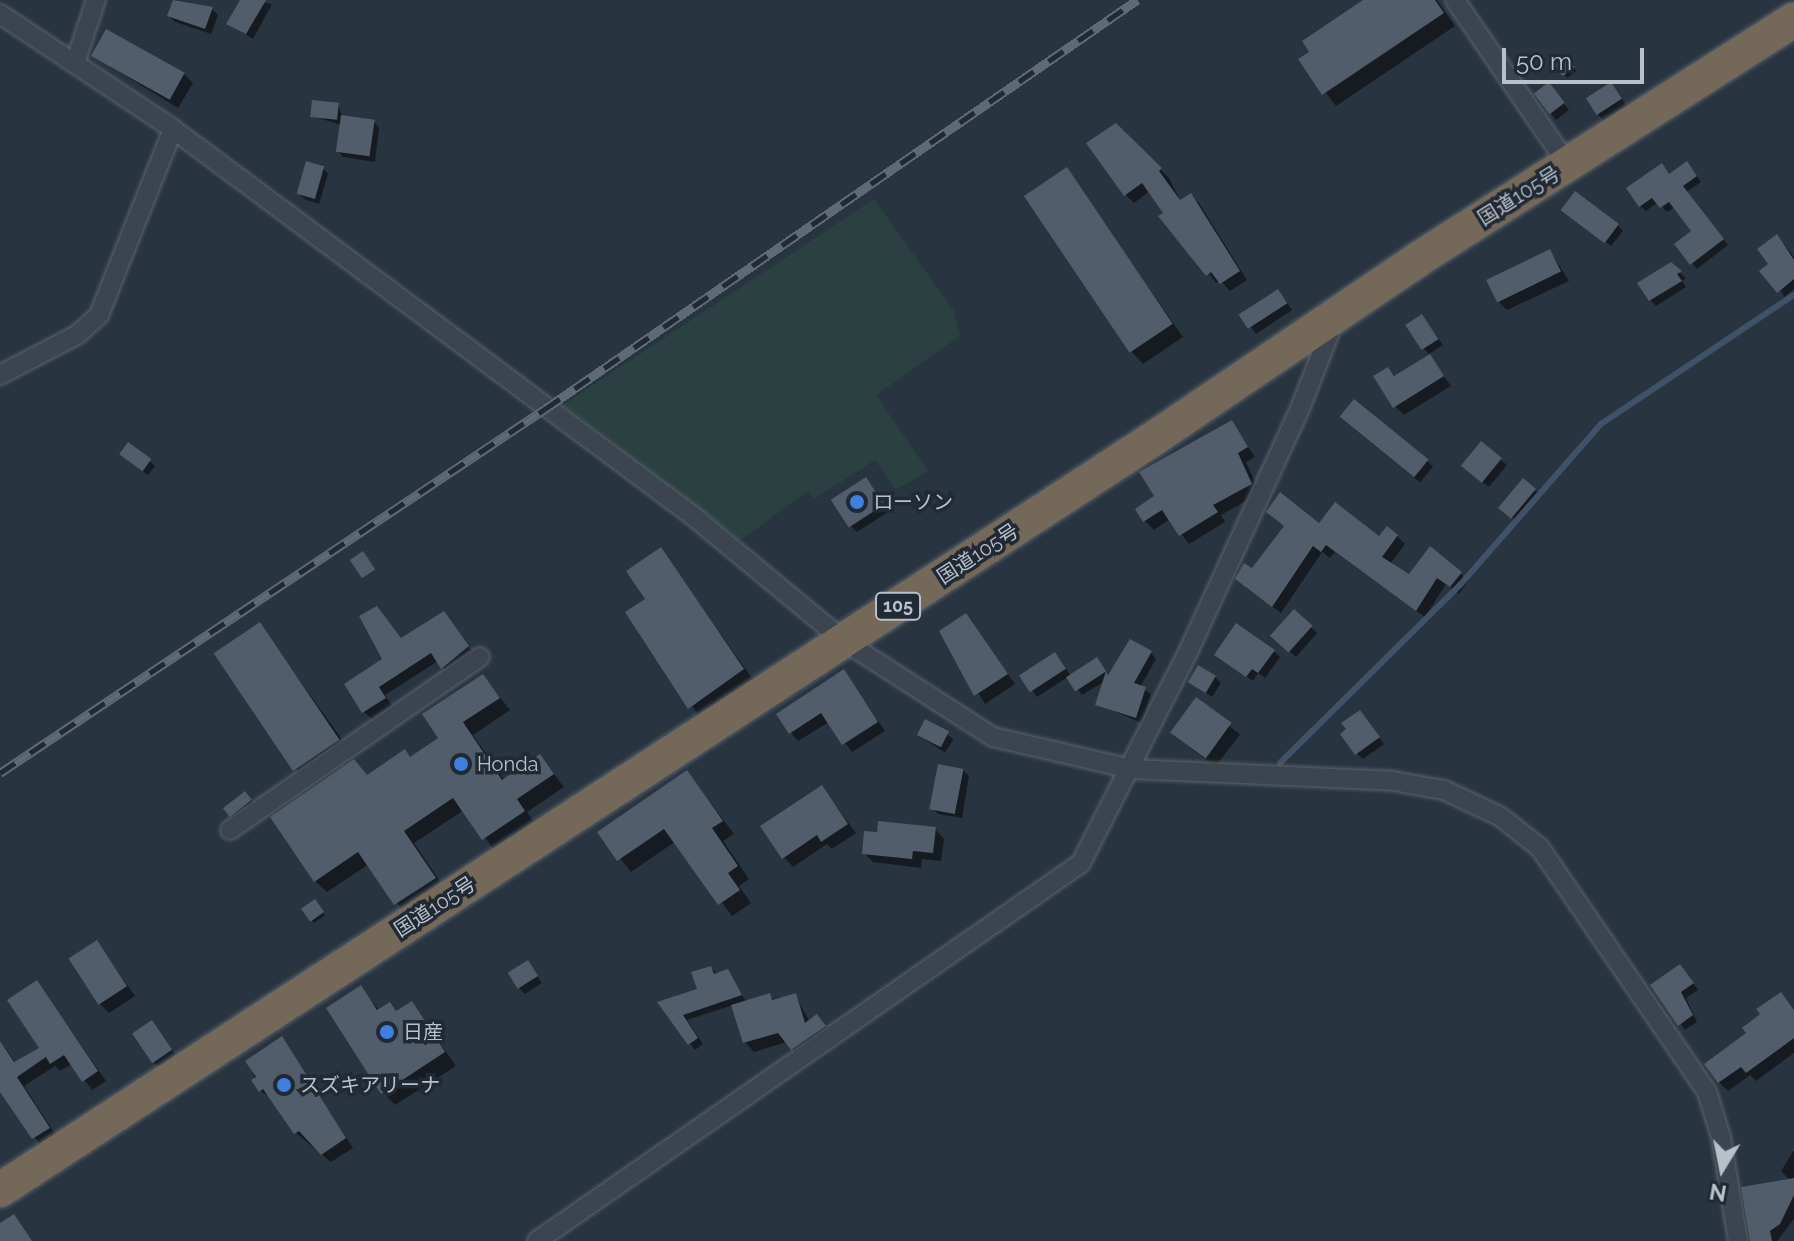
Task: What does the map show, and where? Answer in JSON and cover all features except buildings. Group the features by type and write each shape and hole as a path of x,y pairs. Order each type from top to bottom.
{"highway":[{"name":"国道105号","path":"0,1190 1794,20"}],"street":[{"path":"75,63 96,0"},
{"path":"1455,0 1568,165"},
{"path":"0,14 173,129 693,516 844,641 993,737 1132,769 1393,781 1444,790 1501,817 1540,848 1707,1092 1721,1137 1738,1241"},
{"path":"0,375 77,335 99,315 173,129"},
{"path":"537,1241 1052,888 1081,863 1132,769 1295,421 1336,316"},
{"path":"230,830 480,657"}],"green space":[{"path":"874,199 954,311 960,336 876,395 928,471 896,490 875,460 814,499 808,491 741,540 563,405"}],"waterway":[{"path":"1280,763 1460,585 1601,424 1794,295"}],"railway":[{"path":"0,773 545,409 1137,0"}],"place":[{"name":"ローソン","path":"857,502"},
{"name":"Honda","path":"461,764"},
{"name":"日産","path":"387,1032"},
{"name":"スズキアリーナ","path":"284,1085"}]}
